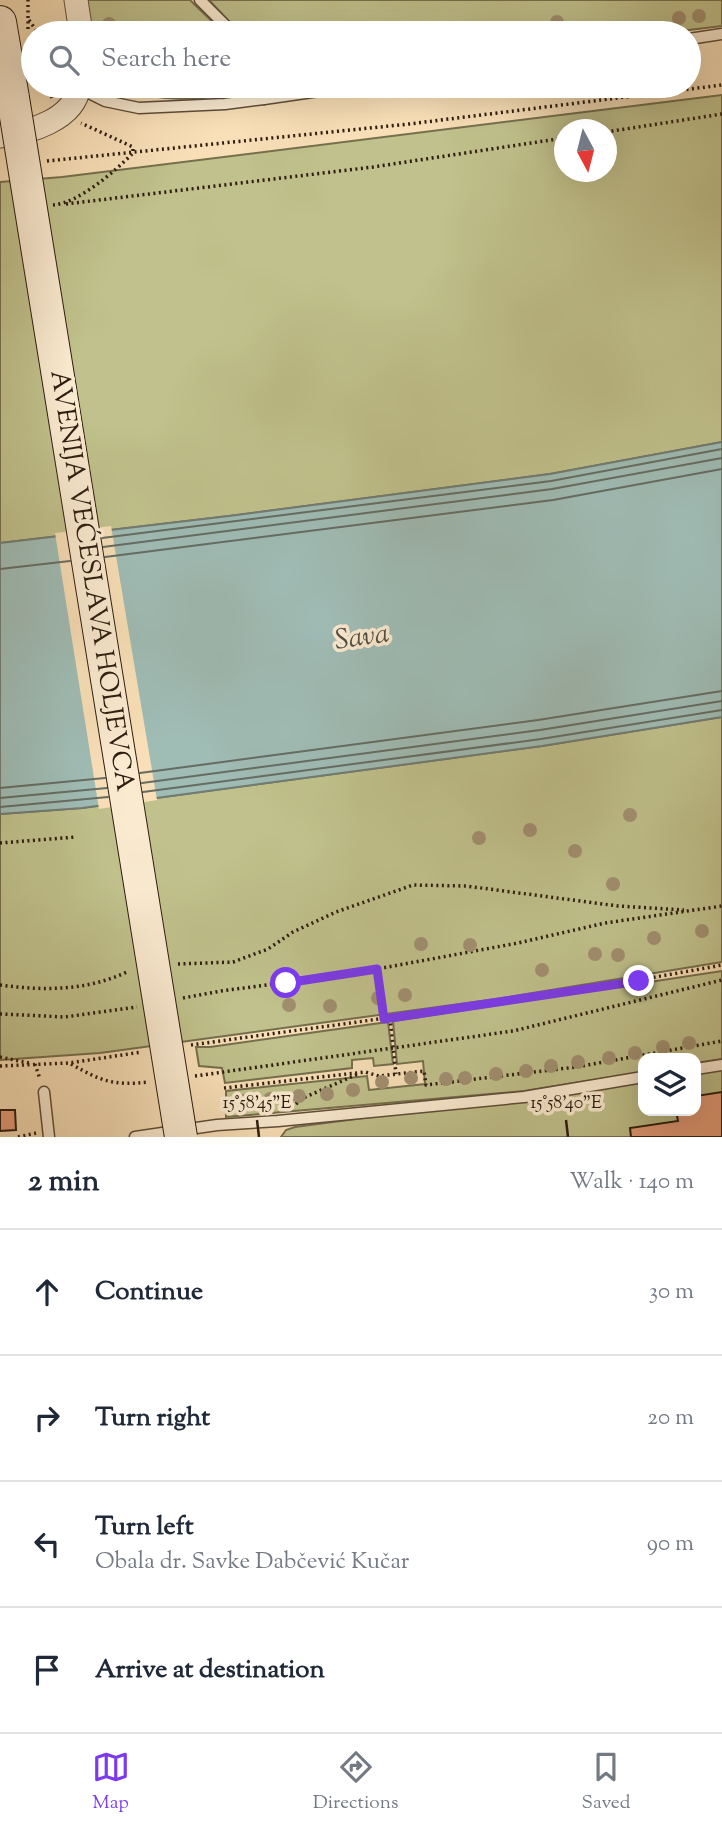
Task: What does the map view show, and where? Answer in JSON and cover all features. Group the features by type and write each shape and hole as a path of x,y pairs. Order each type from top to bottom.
{"main road":[{"name":"AVENIJA VEĆESLAVA HOLJEVCA","path":"7,17 13,98 181,1137"}],"street":[{"path":"76,0 79,21"},
{"path":"0,136 38,129 73,98"}],"lane":[{"path":"200,0 221,21"},
{"path":"701,37 722,34"},
{"path":"99,98 139,108 225,104 271,98"},
{"path":"701,1068 722,1065"},
{"path":"135,1137 217,1125 278,1122 524,1097 638,1078"},
{"path":"44,1092 49,1137"}],"path":[{"path":"701,88 722,85"},
{"path":"74,98 88,127 133,148 133,153"},
{"path":"44,161 409,124 618,98"},
{"path":"617,130 722,114"},
{"path":"53,205 373,167 554,140"},
{"path":"66,204 102,180 133,153"},
{"path":"0,843 76,837"},
{"path":"176,964 233,962 268,949 293,932 336,912 413,885 466,886 618,906 693,910"},
{"path":"174,1000 377,969 518,943 605,923 722,906"},
{"path":"187,1046 639,981 722,965"},
{"path":"0,985 36,990 80,988 113,979 136,968"},
{"path":"377,969 384,1019"},
{"path":"186,1077 393,1049 554,1023 722,980"},
{"path":"0,1014 65,1017 108,1013 148,1005"},
{"path":"390,1018 396,1074"},
{"path":"224,1088 365,1072 379,1076 424,1071 426,1085 576,1067 722,1041"},
{"path":"0,1066 69,1063 148,1051"},
{"path":"0,1057 35,1064"},
{"path":"69,1063 102,1081 133,1084 160,1081"},
{"path":"278,1122 303,1098 365,1072"},
{"path":"501,1076 501,1088"}],"green space":[{"path":"83,0 190,0 212,21 86,21"},
{"path":"209,0 722,0 722,26 701,29 701,21 229,21"},
{"path":"722,95 722,442 550,474 0,543 0,182 62,177"},
{"path":"722,717 722,962 496,999 100,1053 0,1060 0,814 82,808 542,746"},
{"path":"722,971 722,1059 701,1062 701,1053 638,1053 638,1073 524,1091 226,1117 226,1091 367,1076 369,1090 425,1084 423,1061 397,1064 393,1021"},
{"path":"388,1022 393,1064 374,1066 373,1058 352,1060 352,1068 225,1083 222,1068 199,1066 196,1047"},
{"path":"722,1065 722,1137 281,1137 286,1130 295,1127 524,1097 638,1078 638,1116 701,1116 701,1068"}],"water":[{"name":"Sava","path":"722,442 722,717 542,746 82,808 0,814 0,543 550,474"}],"pier":[{"path":"111,526 157,800 99,809 55,533"}],"building":[{"path":"722,1092 722,1137 631,1137 630,1128 678,1121 677,1116 701,1116 701,1095"},
{"path":"0,1110 15,1110 16,1130 0,1131"}],"route":[{"path":"286,983 377,969 384,1019 639,981"}]}
